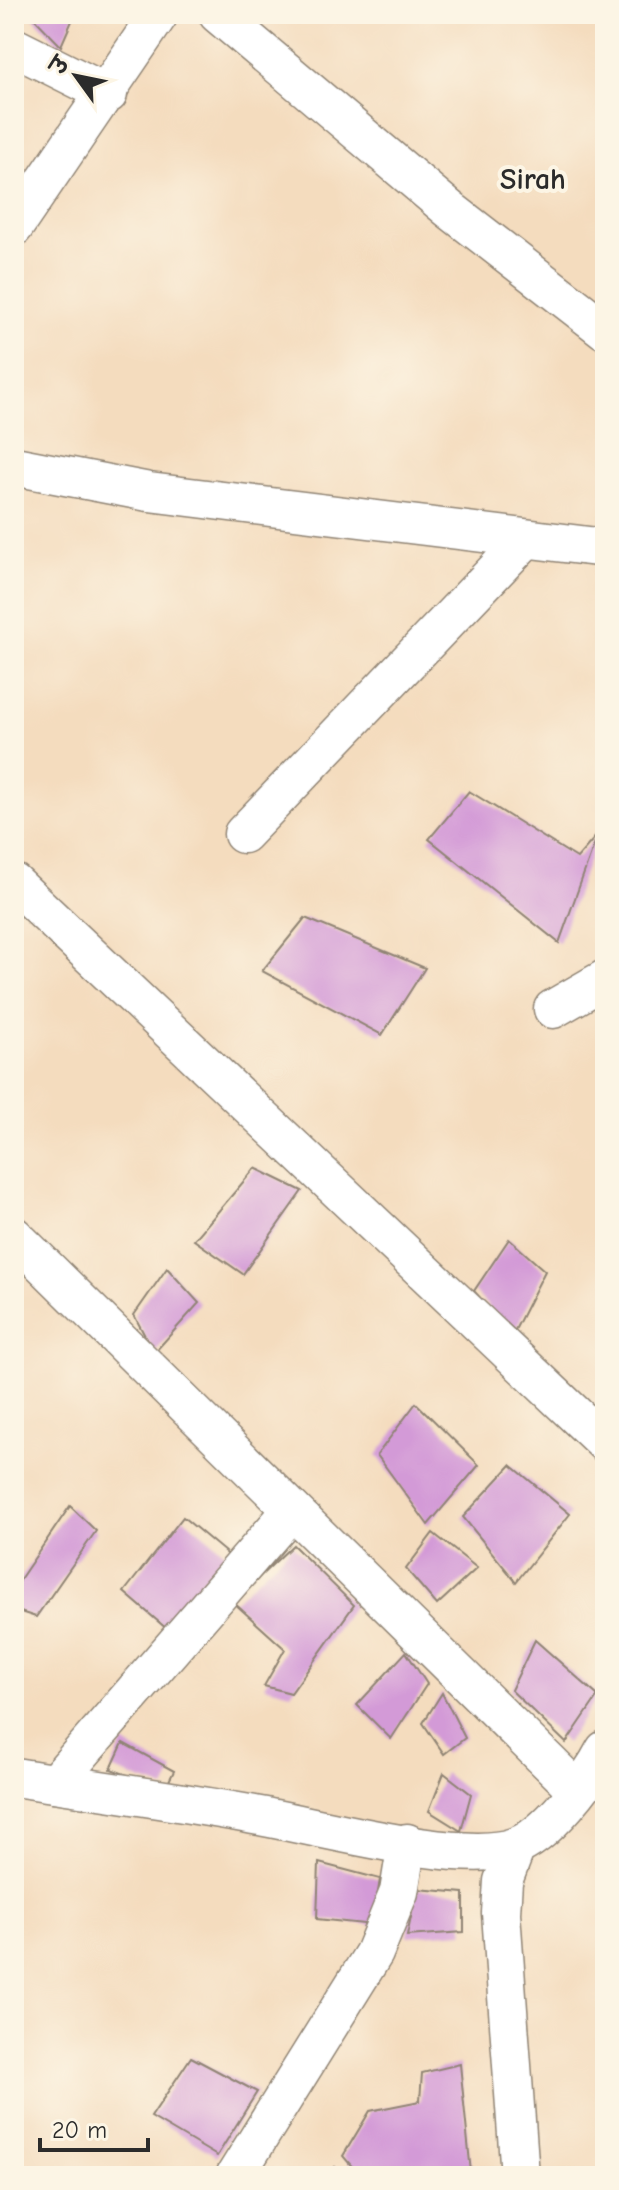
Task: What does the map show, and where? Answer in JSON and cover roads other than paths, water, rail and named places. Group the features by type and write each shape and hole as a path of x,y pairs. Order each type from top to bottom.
{"street":[{"path":"14,227 108,94 159,14"},
{"path":"218,14 449,209 605,330"},
{"path":"14,47 108,94"},
{"path":"14,466 149,492 605,548"},
{"path":"243,834 526,539"},
{"path":"14,883 605,1443"},
{"path":"553,1009 605,979"},
{"path":"14,1236 577,1790"},
{"path":"55,1783 292,1510"},
{"path":"14,1777 407,1843 482,1852 516,1847 544,1825 577,1790 605,1750"},
{"path":"235,2176 374,1953 399,1892 407,1843"},
{"path":"516,1847 503,1881 501,1913 520,2176"}],"district":[{"name":"Sirah","path":"533,179"}]}
